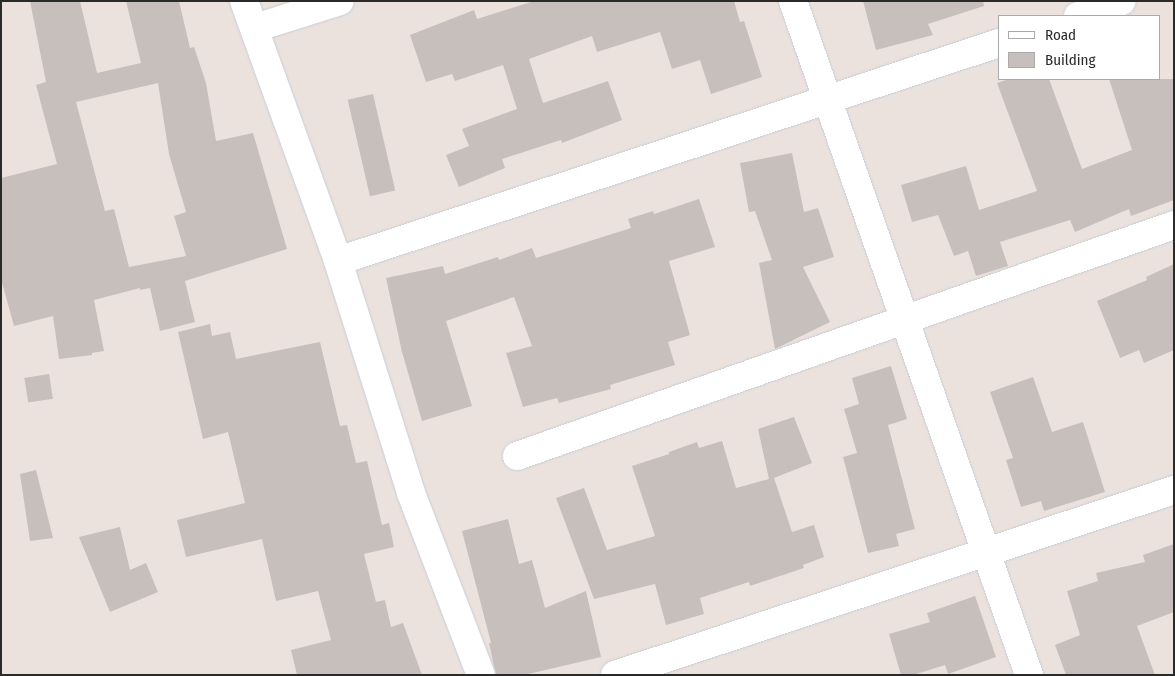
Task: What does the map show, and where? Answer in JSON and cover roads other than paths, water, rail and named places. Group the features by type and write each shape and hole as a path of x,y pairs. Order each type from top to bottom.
{"street":[{"path":"244,1 338,261 411,493 481,675"},
{"path":"255,28 340,1"},
{"path":"793,1 988,551 1029,675"},
{"path":"1081,15 1122,1"},
{"path":"338,261 998,43"},
{"path":"517,456 1174,225"},
{"path":"615,675 1174,490"}]}
